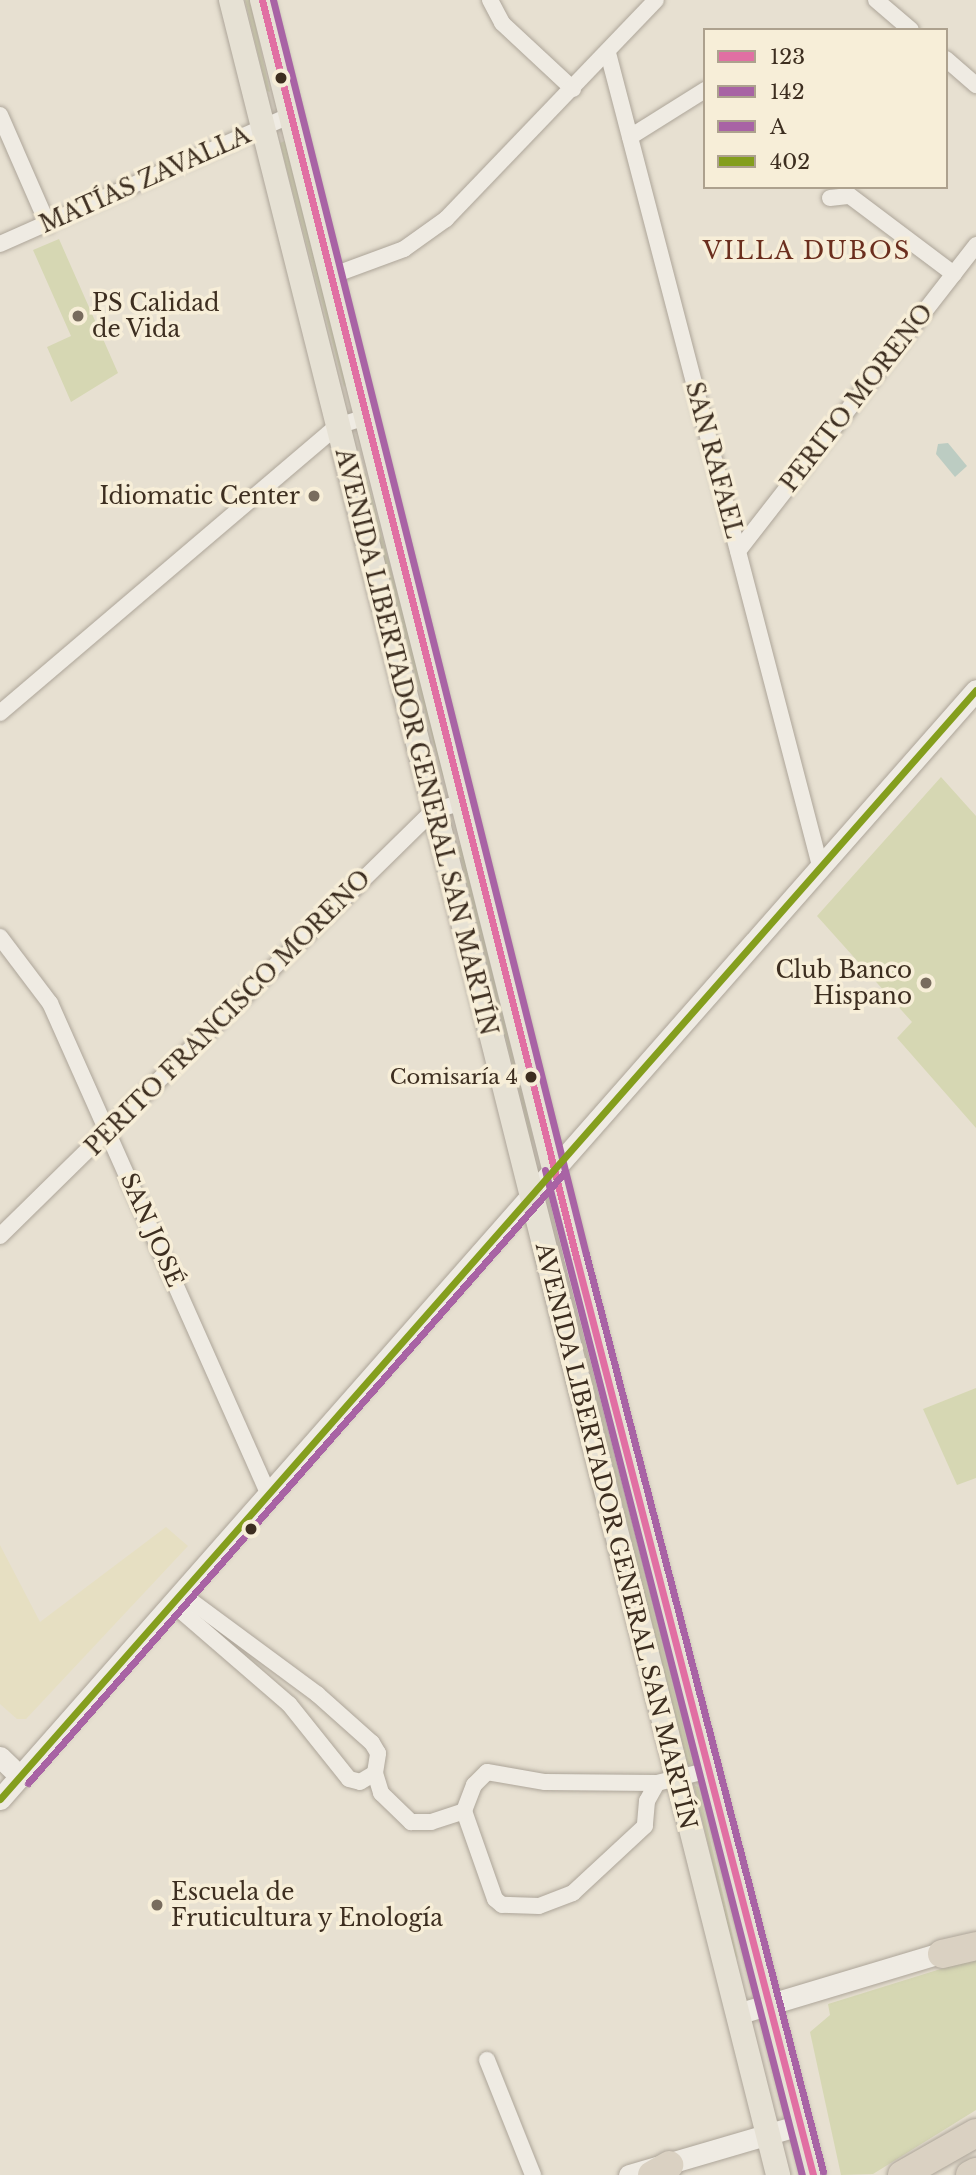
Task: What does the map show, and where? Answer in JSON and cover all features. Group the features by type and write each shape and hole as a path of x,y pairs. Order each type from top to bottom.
{"highway":[{"path":"942,1954 976,1944"},
{"path":"902,2175 976,2133"},
{"path":"970,2175 976,2172"}],"main road":[{"name":"AVENIDA LIBERTADOR GENERAL SAN MARTÍN","path":"231,0 530,1196 667,1780 737,2014 778,2175"},
{"name":"AVENIDA LIBERTADOR GENERAL SAN MARTÍN","path":"262,0 555,1167 813,2175"},
{"path":"0,1799 976,690"},
{"path":"0,1757 20,1776"},
{"path":"737,2014 942,1954"},
{"path":"629,2175 660,2170 800,2126"}],"street":[{"path":"490,0 502,23 573,89"},
{"path":"331,276 404,249 431,231 573,89 656,0"},
{"path":"876,0 909,28"},
{"name":"SAN RAFAEL","path":"608,53 820,866"},
{"path":"948,62 976,85"},
{"path":"630,137 703,91"},
{"path":"0,115 48,225"},
{"name":"MATÍAS ZAVALLA","path":"0,244 291,115"},
{"path":"830,198 850,196 954,274"},
{"name":"PERITO MORENO","path":"738,551 976,245"},
{"path":"0,713 337,426 367,417"},
{"name":"PERITO FRANCISCO MORENO","path":"0,1236 433,811 463,802"},
{"name":"SAN JOSÉ","path":"0,937 50,1003 269,1495"},
{"path":"177,1599 317,1694 372,1743 379,1753 375,1773 381,1793 421,1824 464,1811"},
{"path":"177,1599 289,1704 349,1779 360,1782 375,1773"},
{"path":"667,1780 647,1801 645,1826 573,1893 550,1904 514,1907 495,1899 464,1811 474,1785 496,1770 545,1782 667,1780 709,1770"},
{"path":"487,2060 533,2175"}],"shaded area":[{"path":"948,443 967,466 955,477 936,454 938,444"},
{"path":"166,1527 188,1546 26,1719 17,1719 0,1704 0,1545 40,1622"}],"green space":[{"path":"245,0 250,0 270,92 267,91"},
{"path":"285,141 346,384 344,387 280,143"},
{"name":"PS Calidad de Vida","path":"59,239 118,373 71,402 47,347 71,336 33,250"},
{"path":"365,472 447,776 443,777 361,473"},
{"name":"Club Banco Hispano","path":"941,777 976,816 976,1128 897,1038 912,1022 817,916"},
{"path":"461,844 533,1139 532,1142 458,847"},
{"path":"563,1263 692,1762 690,1765 687,1764"},
{"path":"976,1388 976,1478 957,1485 923,1409"},
{"path":"694,1785 698,1787 738,1959 735,1956"},
{"path":"976,1958 976,2110 873,2174 841,2175 810,2032 830,2015 828,2004"}],"transit line":[{"name":"123","path":"262,0 576,1257 813,2175"},
{"name":"A","path":"273,0 586,1254 823,2172"},
{"name":"402","path":"0,1799 976,690"},
{"name":"142","path":"545,1170 802,2175"},
{"name":"142","path":"28,1783 563,1174"}],"place":[{"name":"PS Calidad de Vida","path":"78,316"},
{"name":"Idiomatic Center","path":"314,496"},
{"name":"Club Banco Hispano","path":"926,983"},
{"name":"Comisaría 4","path":"531,1077"},
{"name":"Escuela de Fruticultura y Enología","path":"157,1905"}],"district":[{"name":"VILLA DUBOS","path":"807,251"}]}
